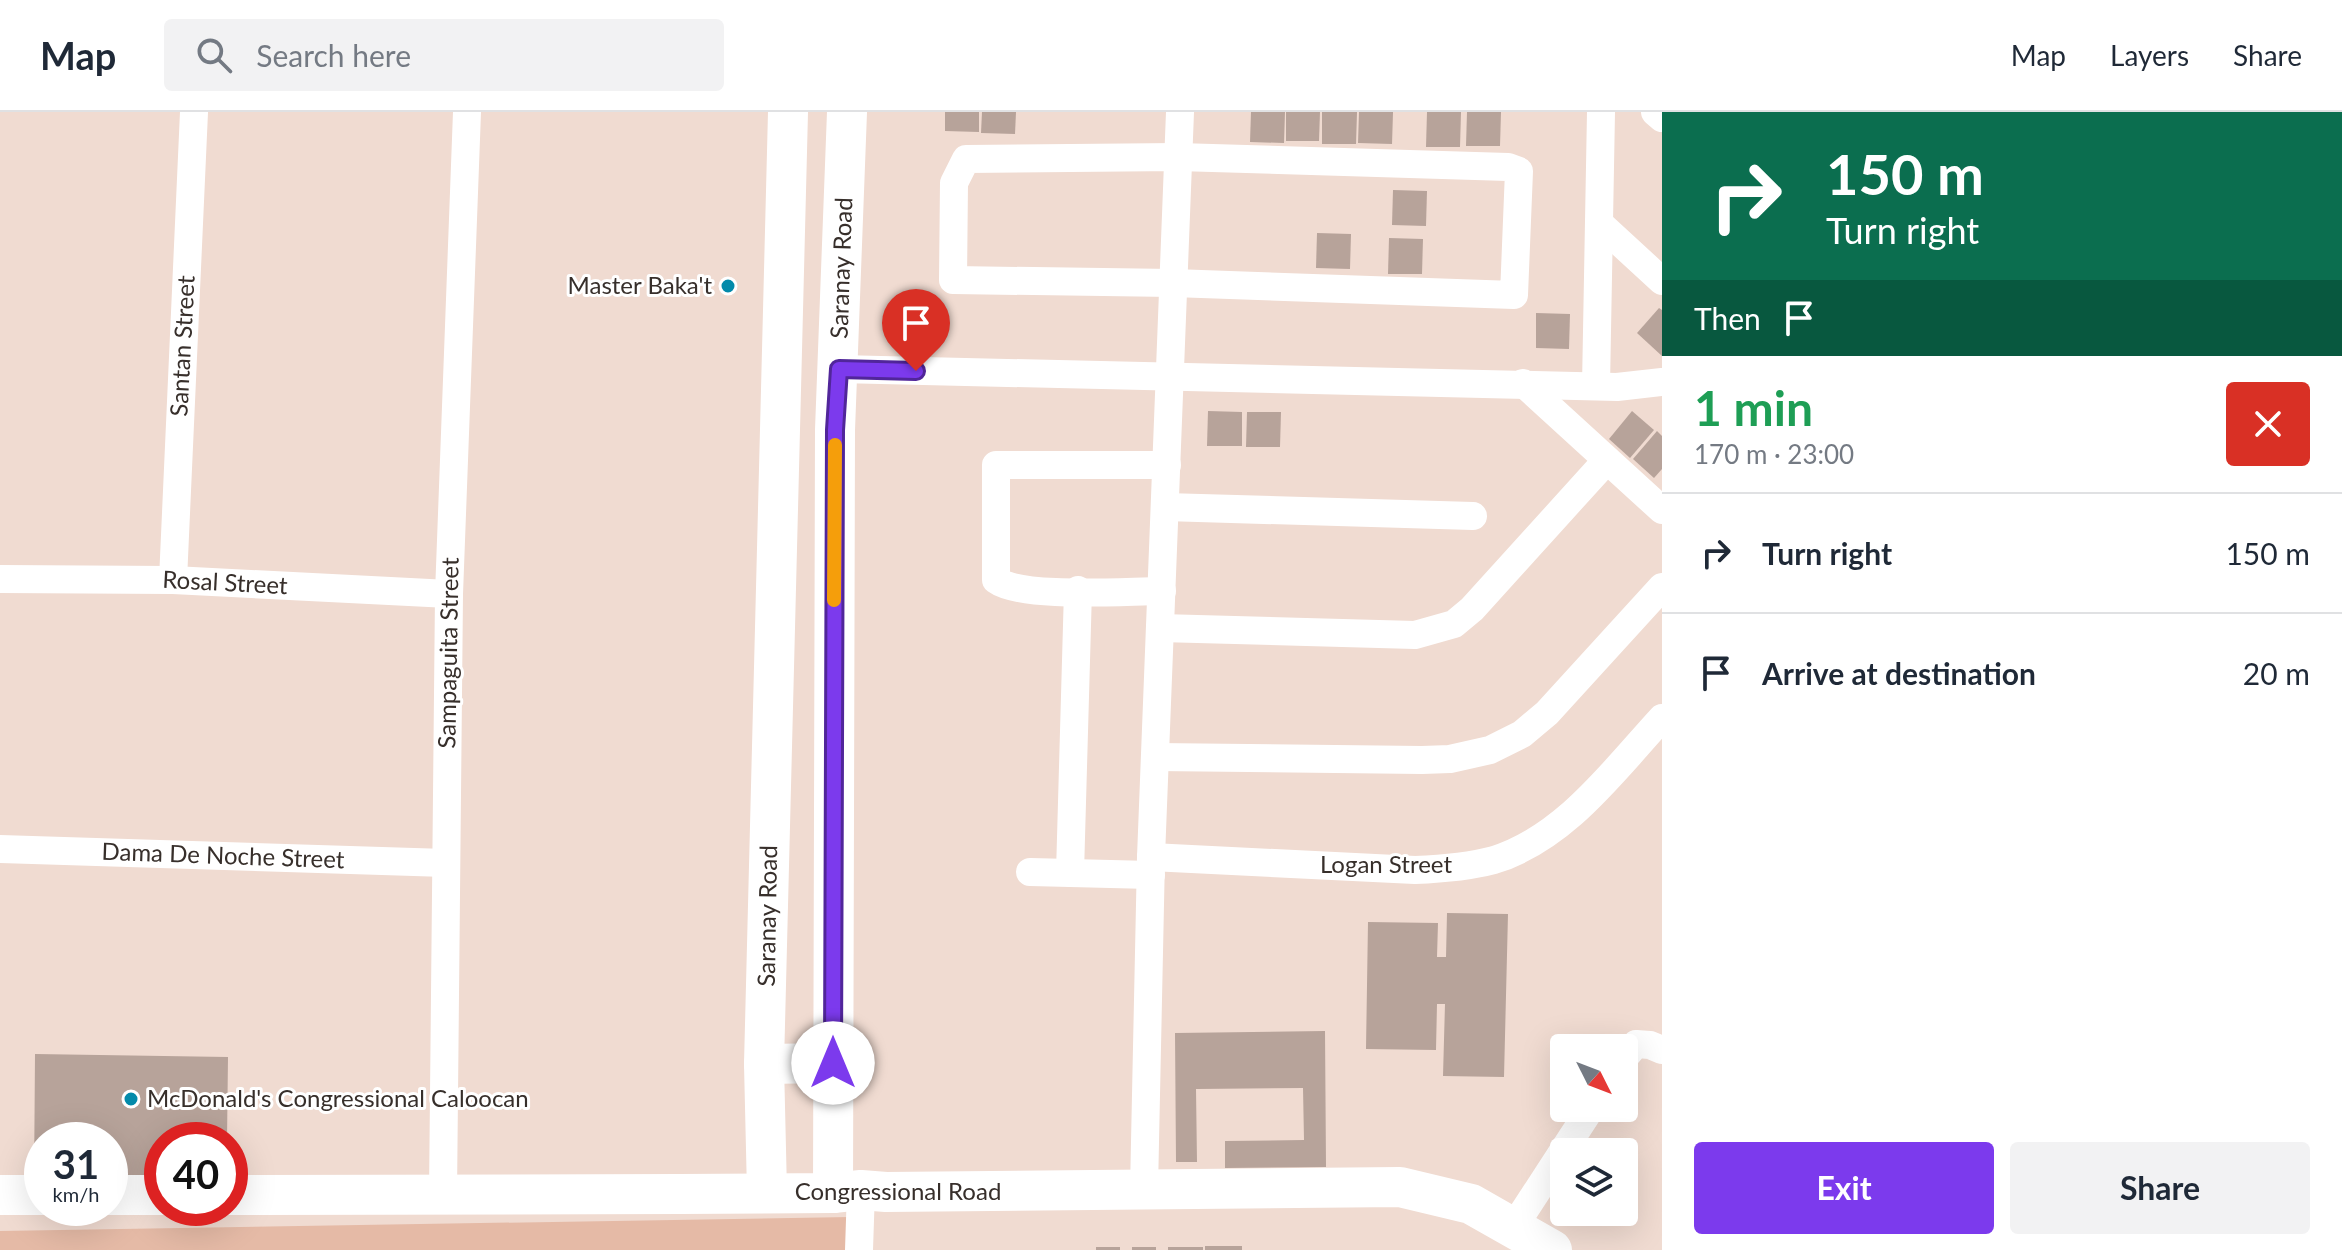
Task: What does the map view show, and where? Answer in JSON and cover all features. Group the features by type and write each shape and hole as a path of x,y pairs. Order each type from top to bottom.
{"street":[{"name":"Santan Street","path":"173,580 194,112"},
{"name":"Sampaguita Street","path":"443,1195 449,594 467,112"},
{"name":"Saranay Road","path":"767,1192 764,1064 788,112"},
{"name":"Saranay Road","path":"847,112 835,430 833,1063 847,1191"},
{"path":"1144,1190 1151,866 1180,112"},
{"path":"1596,386 1601,112"},
{"path":"1655,112 1662,118"},
{"path":"1178,157 1508,167 1519,171 1514,295 1173,283 953,280 954,183 966,159 1178,157"},
{"path":"1599,223 1662,281"},
{"path":"839,369 1661,386"},
{"path":"1523,383 1662,510"},
{"path":"1160,628 1395,636 1437,631 1454,624 1472,609 1607,460"},
{"path":"1162,591 1031,591 1002,585 996,580 996,465 1167,465"},
{"path":"1165,507 1473,516"},
{"name":"Rosal Street","path":"0,579 173,580 449,594"},
{"path":"1155,757 1422,760 1450,759 1490,750 1522,734 1547,713 1662,587"},
{"path":"1070,873 1078,590"},
{"name":"Logan Street","path":"1030,872 1070,873 1151,866 1415,870 1494,860 1529,846 1569,816 1662,718"},
{"name":"Dama De Noche Street","path":"0,849 446,863"},
{"path":"1638,1044 1662,1050"},
{"path":"764,1064 833,1063"},
{"path":"1537,1243 1585,1122"},
{"name":"Congressional Road","path":"248,1195 1400,1187 1471,1204 1537,1243"},
{"path":"847,1191 859,1250"},
{"path":"0,1195 24,1195"}],"shaded area":[{"path":"851,1217 850,1250 0,1250 0,1231"}],"building":[{"path":"945,112 979,112 979,132 945,131"},
{"path":"982,112 1016,112 1015,134 981,133"},
{"path":"1251,112 1285,112 1284,143 1250,142"},
{"path":"1286,112 1320,112 1319,141 1286,141"},
{"path":"1322,112 1357,112 1356,144 1322,144"},
{"path":"1359,112 1393,112 1392,144 1358,143"},
{"path":"1427,112 1461,112 1460,147 1426,147"},
{"path":"1467,112 1501,112 1500,146 1466,146"},
{"path":"1393,190 1427,191 1426,226 1392,225"},
{"path":"1317,233 1351,234 1350,269 1316,268"},
{"path":"1389,238 1423,239 1422,274 1388,274"},
{"path":"1659,308 1662,310 1662,356 1637,333"},
{"path":"1536,313 1570,314 1569,349 1536,348"},
{"path":"1208,411 1242,412 1242,446 1207,446"},
{"path":"1632,411 1654,430 1630,458 1609,439"},
{"path":"1247,412 1281,412 1280,447 1246,447"},
{"path":"1657,431 1662,436 1662,469 1654,478 1633,459"},
{"path":"1447,913 1508,914 1504,1077 1443,1076 1445,1004 1437,1004 1436,1050 1366,1049 1368,922 1438,923 1437,957 1446,957"},
{"path":"1325,1031 1326,1167 1225,1168 1225,1141 1304,1140 1303,1088 1196,1089 1197,1162 1176,1162 1175,1033"},
{"name":"McDonald's Congressional Caloocan","path":"35,1054 228,1057 227,1122 144,1122 144,1182 128,1182 128,1122 34,1122"},
{"path":"1205,1246 1242,1246 1242,1250 1205,1250"},
{"path":"1096,1247 1120,1247 1120,1250 1096,1250"},
{"path":"1132,1247 1156,1247 1156,1250 1132,1250"},
{"path":"1168,1247 1203,1247 1203,1250 1168,1250"}],"slow traffic":[{"path":"834,600 835,445"}],"place":[{"name":"Master Baka't","path":"728,286"},
{"name":"McDonald's Congressional Caloocan","path":"131,1099"}],"route":[{"path":"833,1063 835,430 839,369 916,371"}]}
